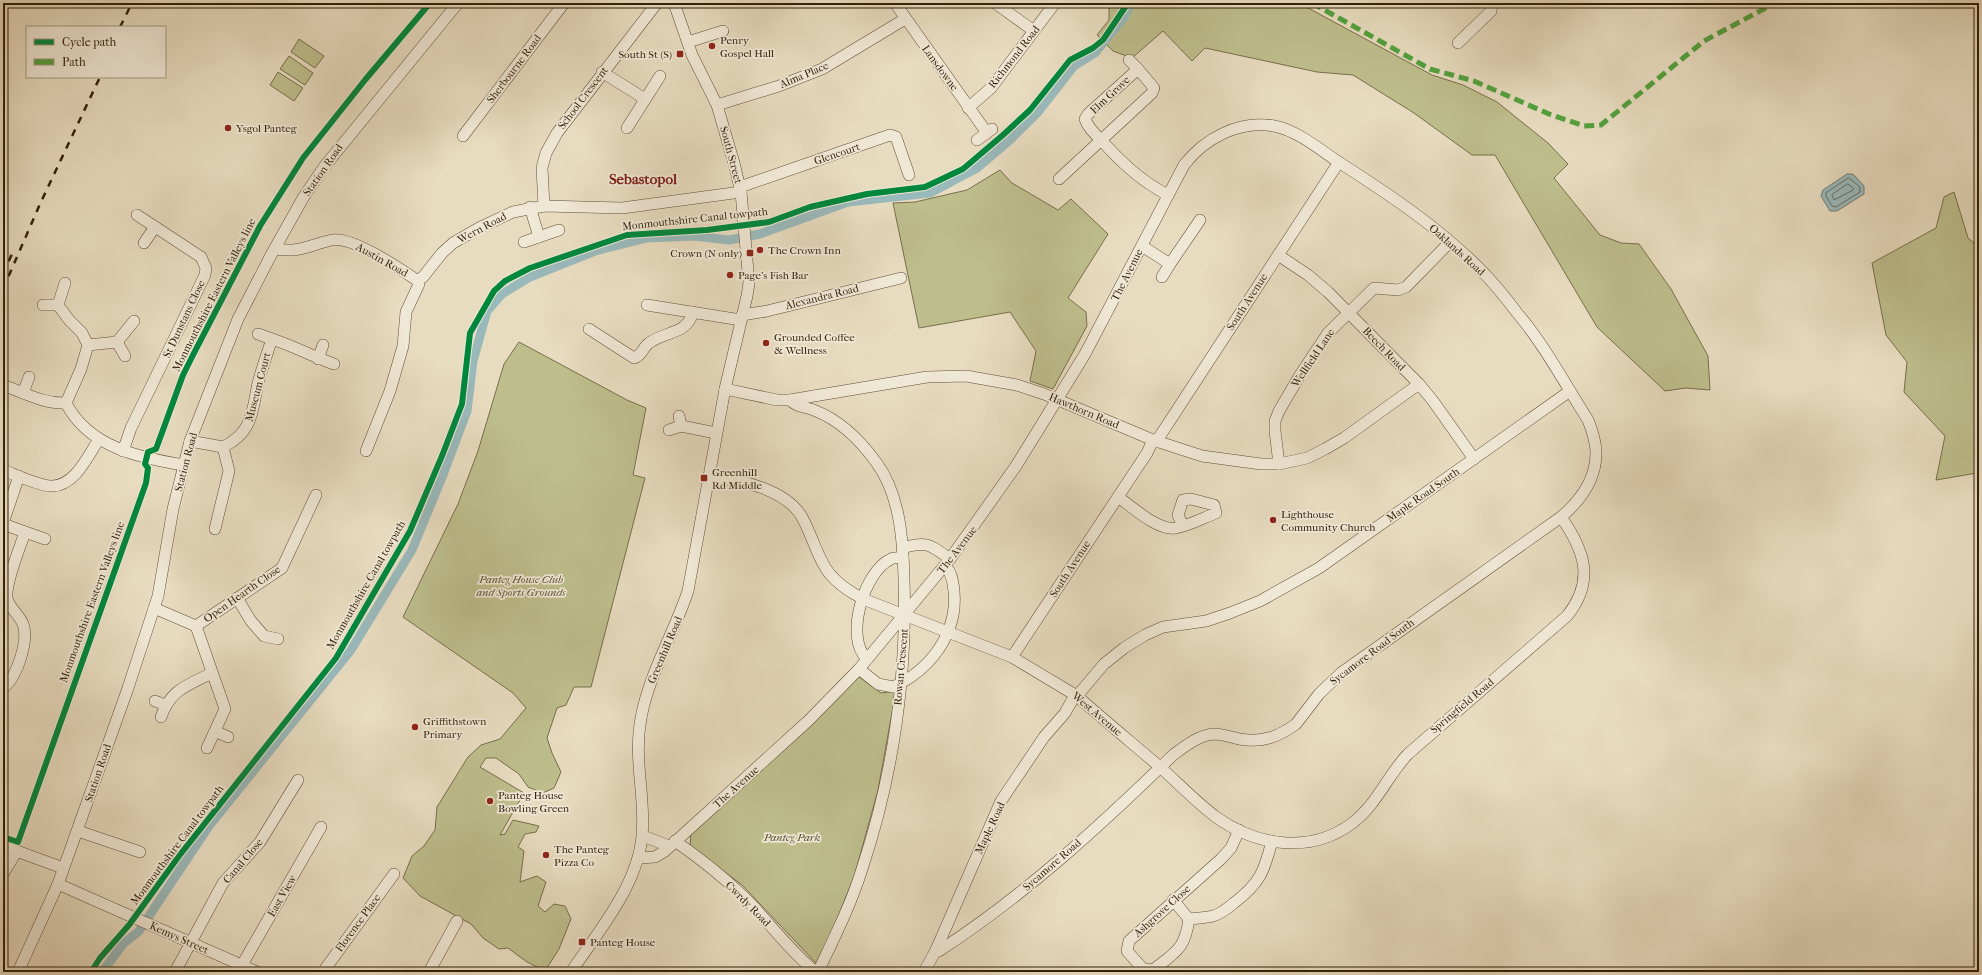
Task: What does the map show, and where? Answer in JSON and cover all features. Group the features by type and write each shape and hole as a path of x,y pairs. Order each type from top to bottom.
{"street":[{"name":"Station Road","path":"18,972 58,884 128,688 154,608 190,441 238,318 303,198 324,167 458,3"},
{"name":"Sherbourne Road","path":"463,136 564,3"},
{"name":"School Crescent","path":"544,206 542,168 546,153 557,133 602,72 657,3"},
{"name":"South Street","path":"674,3 698,69 717,105 734,163 740,190 749,283 742,318"},
{"name":"Lansdowne","path":"895,3 968,108 990,131 977,140"},
{"path":"996,3 1034,31"},
{"name":"Richmond Road","path":"968,108 991,88 1055,3"},
{"path":"1458,43 1491,12 1492,3"},
{"name":"Alma Place","path":"717,105 779,86 822,69 905,19"},
{"path":"688,42 724,31"},
{"name":"Elm Grove","path":"1059,179 1102,141 1152,93 1154,88 1129,60"},
{"name":"Elm Grove","path":"1138,69 1088,114 1085,119 1087,125 1136,176 1168,195"},
{"path":"602,72 645,99"},
{"path":"627,128 660,76"},
{"name":"Oaklands Road","path":"1184,165 1191,155 1211,139 1237,129 1263,125 1285,129 1306,140 1407,207 1480,269 1519,315 1588,420 1594,436 1596,453 1593,472 1587,487 1576,505 1561,518"},
{"name":"Glencourt","path":"740,190 890,136 896,137 909,175"},
{"name":"South Avenue","path":"1012,657 1339,162"},
{"name":"The Avenue","path":"639,858 655,857 672,844 736,788 804,724 859,669 948,563 1016,466 1085,354 1184,165"},
{"name":"Wern Road","path":"366,451 390,391 403,346 406,312 419,284 418,280 423,277 442,253 453,243 500,218 530,207 622,208 740,190"},
{"path":"530,207 539,237"},
{"name":"St Dunstans Close","path":"123,451 131,428 205,275 206,268 200,258 137,215"},
{"path":"1162,277 1200,220"},
{"path":"144,243 155,228"},
{"path":"524,242 559,230"},
{"name":"Austin Road","path":"275,248 300,250 334,239 350,242 370,251 418,280"},
{"name":"Wellfield Lane","path":"1279,464 1275,421 1279,411 1300,375 1328,333 1374,288 1398,290 1406,287 1450,242"},
{"path":"1142,246 1170,264"},
{"name":"Beech Road","path":"1278,256 1308,275 1349,312 1419,384 1433,401 1474,459"},
{"name":"Alexandra Road","path":"647,305 742,318 901,278"},
{"path":"58,305 65,283"},
{"path":"43,305 58,305"},
{"path":"58,305 69,320 82,333 88,346 81,369 66,404"},
{"path":"589,329 634,358 639,355 650,341 678,332 687,324 693,312"},
{"name":"Greenhill Road","path":"572,972 618,900 633,873 639,858 643,836 638,764 638,738 641,718 646,697 680,615 688,591 716,433 742,318"},
{"path":"88,346 117,342 134,321"},
{"name":"Museum Court","path":"258,334 291,345 308,355 334,364"},
{"name":"Museum Court","path":"223,447 241,435 252,417 260,377 272,339"},
{"path":"117,342 125,356"},
{"path":"318,359 322,345"},
{"name":"Hawthorn Road","path":"725,390 777,400 790,400 927,377 966,376 1017,385 1154,441 1202,456 1261,464 1279,464 1307,458 1325,449 1344,438 1419,384"},
{"path":"23,393 29,377"},
{"path":"5,386 56,404 66,404"},
{"name":"Maple Road South","path":"1076,696 1104,664 1124,648 1144,635 1163,627 1206,621 1260,600 1319,568 1570,391"},
{"name":"Rowan Crescent","path":"790,400 794,404 816,411 844,427 854,435 877,463 892,496 898,518 902,553 905,615 901,683 894,738 875,826 849,907 817,972"},
{"path":"66,404 80,424 99,439 123,451 146,458 184,465"},
{"path":"670,430 680,421 716,433"},
{"path":"3,470 50,486 61,485 70,480 76,473 99,439"},
{"path":"190,441 223,447 229,471 215,529"},
{"path":"19,476 3,524 45,539"},
{"name":"West Avenue","path":"709,478 770,490 780,496 792,505 802,518 819,558 826,570 835,580 850,592 863,599 1012,657 1076,696 1160,767 1217,818 1254,837 1272,841"},
{"name":"Open Hearth Close","path":"196,626 282,568 316,495"},
{"path":"1118,497 1157,524 1173,529 1183,526 1216,513 1214,505 1191,499 1183,500 1178,515 1183,526"},
{"name":"Sycamore Road South","path":"1160,767 1184,747 1203,736 1215,734 1257,741 1279,735 1296,724 1319,694 1341,673 1561,518"},
{"name":"Springfield Road","path":"1272,841 1299,844 1316,840 1334,834 1364,814 1375,801 1398,764 1408,754 1567,616 1576,605 1580,597 1583,584 1583,562 1577,542 1561,518"},
{"path":"3,688 10,682 15,674 24,644 25,634 23,624 5,599 25,532"},
{"path":"859,669 878,684 893,687 901,683 933,658 948,631 951,622 954,596 948,563 926,544 916,543 892,558 882,565 871,580 859,612 856,640 861,653 867,659"},
{"path":"237,598 262,640 278,639"},
{"name":"Open Hearth Close","path":"154,608 196,626 225,709 207,748"},
{"path":"161,717 160,703 176,691 212,673"},
{"name":"Maple Road","path":"924,972 936,950 1001,801 1044,737 1065,713 1076,696"},
{"path":"215,731 228,737"},
{"name":"Sycamore Road","path":"936,950 939,951 960,938 1028,886 1110,816 1160,767"},
{"name":"Canal Close","path":"175,972 223,883 260,842 298,780"},
{"name":"East View","path":"239,967 322,827"},
{"name":"Ashgrove Close","path":"1189,919 1187,934 1181,947 1153,970 1143,969 1127,951 1129,941 1173,900 1221,859 1230,848 1239,830"},
{"path":"78,831 140,852"},
{"name":"Cwrdy Road","path":"643,836 672,844 700,858 742,895 791,950 817,972"},
{"path":"1173,900 1189,919 1213,916 1225,911 1250,891 1261,876 1272,841"},
{"path":"3,846 64,868"},
{"path":"3,874 17,852"},
{"name":"Florence Place","path":"323,972 394,874"},
{"name":"Kemys Street","path":"58,884 190,943 239,967 258,972"},
{"path":"429,972 458,922"}],"green space":[{"path":"1109,3 1299,3 1432,75 1463,85 1497,102 1548,143 1568,164 1554,178 1600,235 1621,243 1639,244 1671,289 1708,356 1710,390 1686,388 1665,391 1597,327 1495,155 1472,155 1414,113 1353,75 1317,72 1205,48 1192,61 1163,31 1132,58 1113,51 1097,35 1109,20"},
{"path":"299,39 324,56 315,68 291,52"},
{"path":"289,56 313,73 305,85 280,69"},
{"path":"278,72 303,88 294,101 270,85"},
{"path":"1000,170 1012,183 1058,210 1071,199 1108,234 1068,298 1086,312 1087,326 1053,389 1030,381 1036,351 1010,312 919,328 893,203 915,202 967,190"},
{"path":"1954,192 1968,238 1979,247 1979,476 1977,473 1936,480 1945,436 1904,392 1907,362 1886,335 1872,263 1936,228 1944,197"},
{"name":"Panteg House Club and Sports Grounds","path":"519,342 627,400 646,408 633,475 645,478 591,687 574,687 566,705 557,708 547,738 561,772 554,788 543,793 528,787 519,774 496,758 486,758 480,767 524,793 500,835 505,834 513,820 539,826 536,832 525,834 518,847 524,851 520,882 537,876 546,882 538,906 545,912 554,904 565,906 571,919 559,949 545,971 527,962 508,948 499,949 483,938 471,924 420,896 403,878 412,856 424,846 435,830 437,807 468,757 481,745 500,739 526,708 513,693 403,617 458,504 478,451 504,364"},
{"name":"Panteg Park","path":"858,676 881,693 896,691 878,790 854,877 823,953 816,963 742,885 690,846 691,833"}],"water":[{"path":"1847,174 1853,174 1864,186 1864,194 1837,211 1830,211 1821,196 1823,190"}],"waterway":[{"path":"102,972 123,944 139,931 209,826 351,650 412,550 443,475 467,411 473,361 487,311 502,294 530,277 595,251 647,238 694,236 729,240 760,234 848,202 930,193 977,168 1011,139 1038,112 1074,66 1095,53 1125,16 1131,3"}],"railway":[{"path":"120,26 132,3"},
{"path":"3,289 40,204 100,78"},
{"path":"3,274 12,254"}],"marked path":[{"path":"1312,3 1430,69 1474,81 1549,114 1584,126 1601,125 1704,41 1775,3"}],"cycle path":[{"name":"Monmouthshire Eastern Valleys line","path":"3,837 18,842 146,483 148,468 145,464 148,452 156,449 183,375 194,353 260,226 303,158 365,80 430,3"},
{"name":"Monmouthshire Canal towpath","path":"91,972 100,958 129,925 179,856 336,658 410,531 462,404 470,333 494,291 505,281 530,268 627,235 707,230 769,222 810,207 867,194 925,187 963,169 1003,135 1030,110 1070,60 1093,48 1103,40 1128,3"}],"place":[{"name":"Penry Gospel Hall","path":"712,46"},
{"name":"South St (S)","path":"680,54"},
{"name":"Ysgol Panteg","path":"228,128"},
{"name":"The Crown Inn","path":"760,250"},
{"name":"Crown (N only)","path":"750,253"},
{"name":"Page's Fish Bar","path":"730,275"},
{"name":"Grounded Coffee & Wellness","path":"766,343"},
{"name":"Greenhill Rd Middle","path":"704,478"},
{"name":"Lighthouse Community Church","path":"1273,520"},
{"name":"Griffithstown Primary","path":"415,727"},
{"name":"Panteg House Bowling Green","path":"490,801"},
{"name":"The Panteg Pizza Co","path":"546,855"},
{"name":"Panteg House","path":"582,942"}],"district":[{"name":"Sebastopol","path":"643,179"}]}
